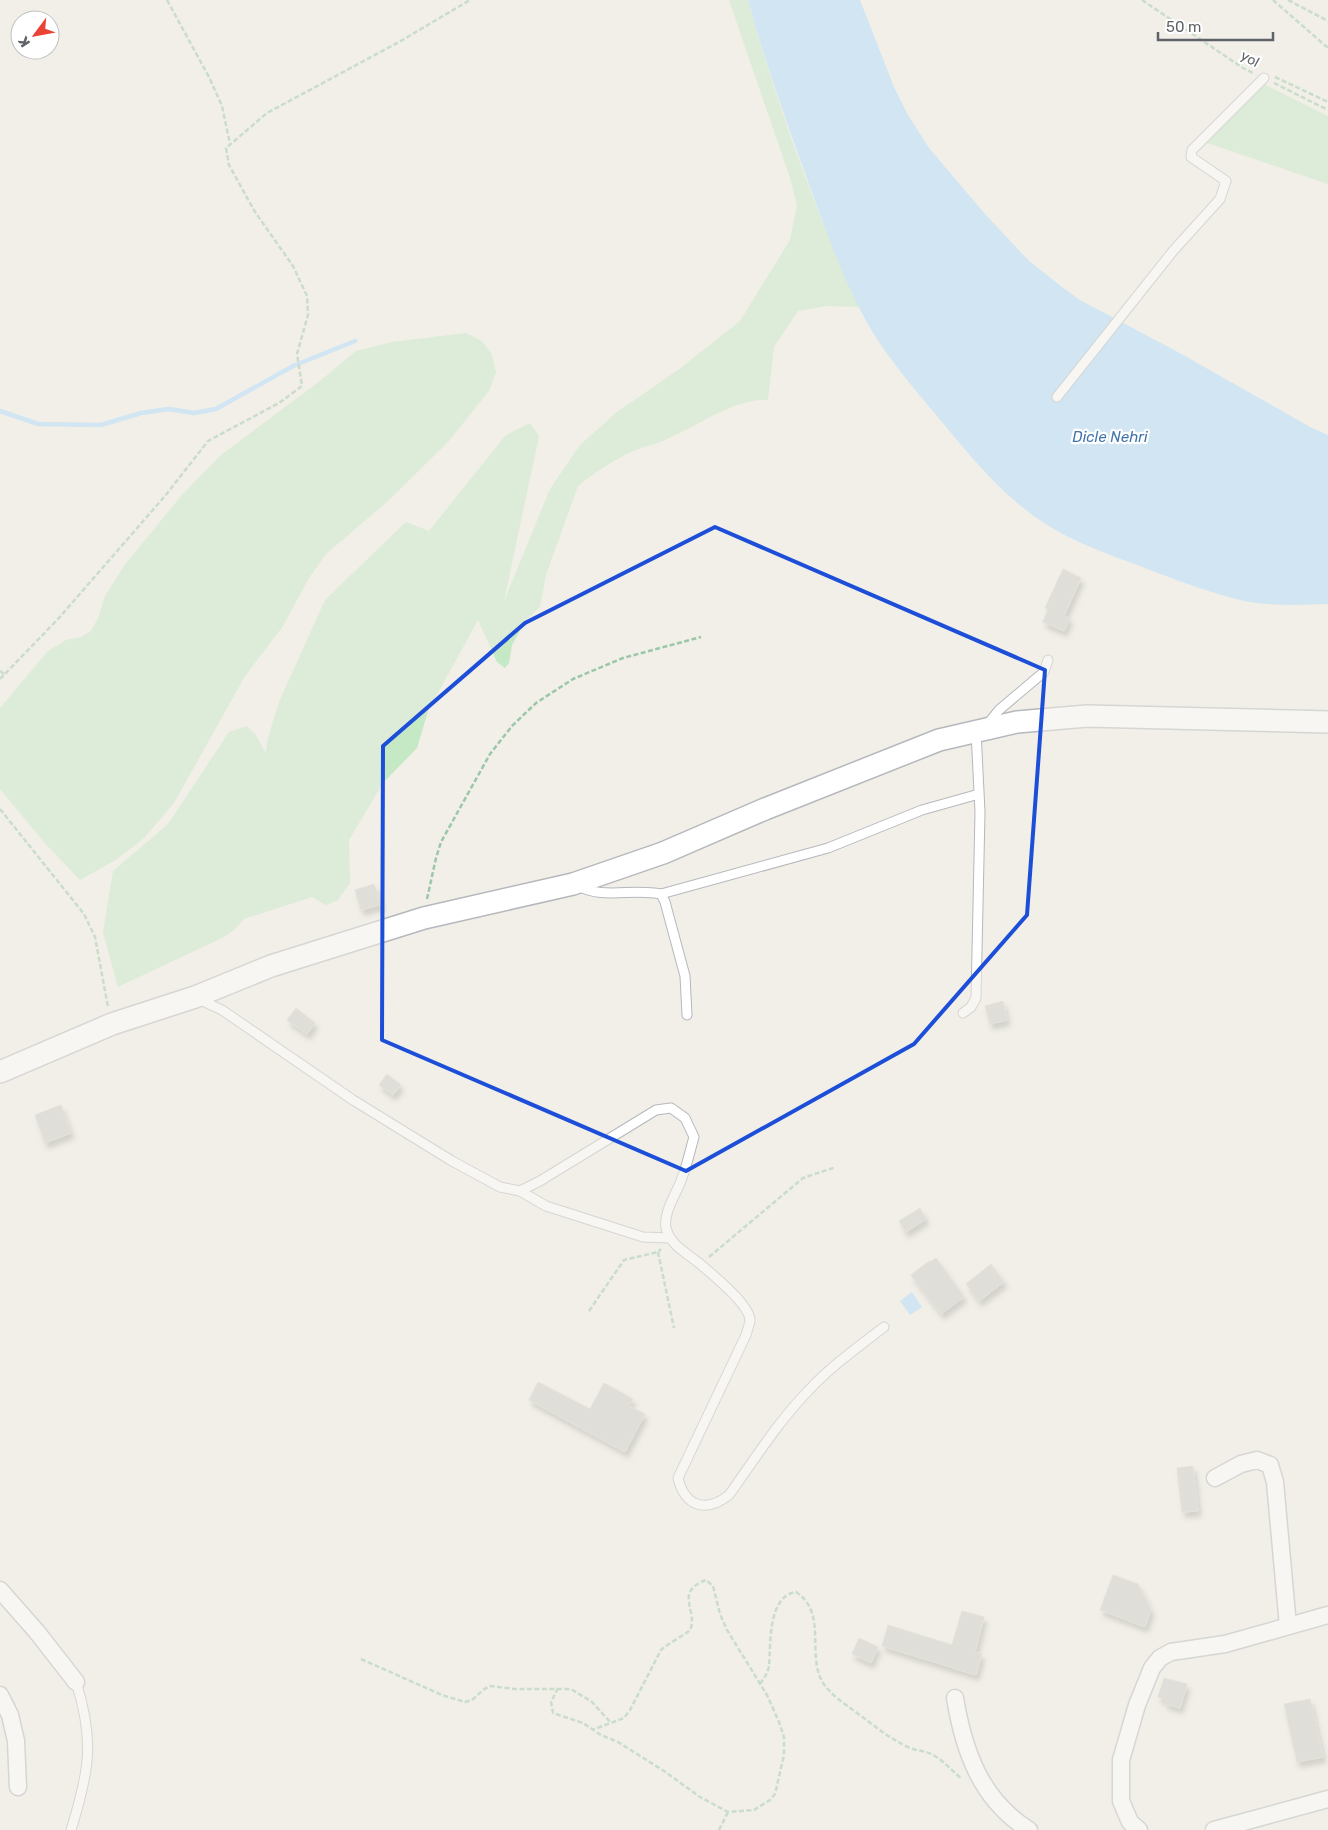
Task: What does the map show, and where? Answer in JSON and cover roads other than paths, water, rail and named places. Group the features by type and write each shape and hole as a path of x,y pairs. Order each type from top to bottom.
{"street":[{"path":"0,1072 112,1024 196,997 271,966 424,918 573,884 663,853 765,808 939,740 1017,722 1087,716 1328,722"},
{"path":"1215,1478 1241,1464 1256,1460 1270,1465 1275,1482 1288,1626"},
{"path":"0,1590 37,1632 76,1682"},
{"path":"1139,1830 1130,1822 1121,1802 1121,1760 1137,1705 1152,1668 1160,1658 1171,1652 1225,1644 1328,1616"},
{"path":"0,1695 10,1715 16,1741 18,1787"},
{"path":"955,1698 960,1730 975,1770 991,1795 1011,1819 1030,1830"},
{"path":"1214,1830 1328,1799"}],"lane":[{"path":"1057,397 1173,251 1220,199 1226,181 1191,157 1192,150 1264,78"},
{"path":"963,1014 971,1007 976,998 980,730 999,710 1044,672 1048,660"},
{"path":"573,884 587,891 599,893 649,892 661,894 828,848 922,810 979,794"},
{"path":"661,894 686,976 687,1015"},
{"path":"196,997 222,1010 353,1100 452,1161 500,1187 520,1191 546,1206 643,1237 670,1238"},
{"path":"520,1191 540,1181 656,1110 671,1108 685,1118 694,1138 682,1179 666,1217 666,1228 670,1238 678,1247 700,1264 739,1301 747,1311 750,1321 746,1335 678,1478 681,1489 688,1499 699,1505 709,1506 720,1502 729,1495 781,1422 807,1391 828,1371 884,1327"},
{"path":"71,1830 85,1781 88,1749 87,1728 76,1682"}],"water":[{"name":"Dicle Nehri","path":"748,0 860,0 894,87 908,115 929,148 985,214 1029,261 1080,300 1176,351 1312,428 1328,435 1328,604 1279,605 1250,602 1211,592 1170,578 1092,548 1053,529 1015,501 991,478 912,386 868,325 849,287 832,246 769,71"},
{"path":"912,1292 922,1307 910,1315 900,1301"}],"waterway":[{"path":"0,411 38,424 101,425 141,413 169,409 194,413 216,409 293,366 355,341"}]}
